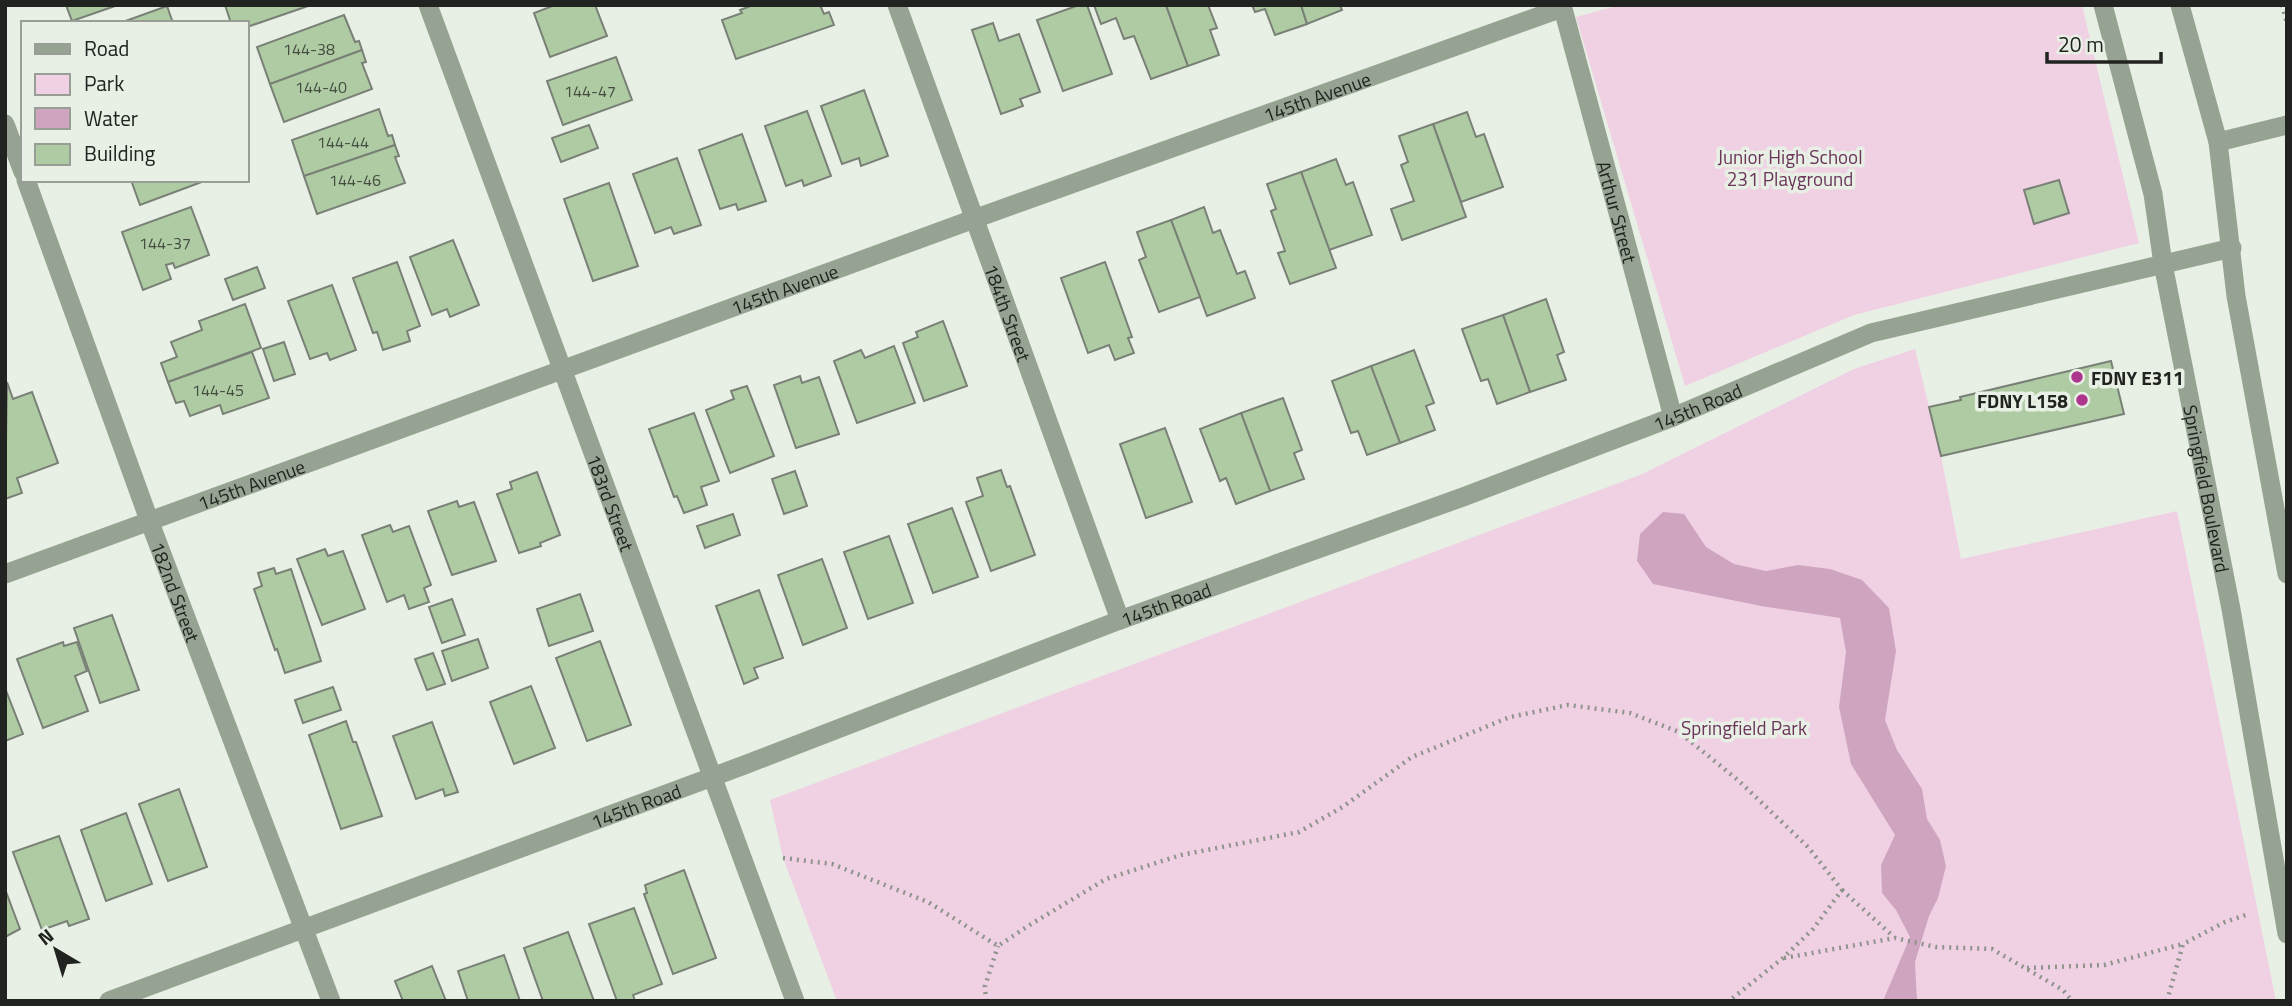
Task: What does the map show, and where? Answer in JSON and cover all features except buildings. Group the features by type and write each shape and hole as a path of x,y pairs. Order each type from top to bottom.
{"street":[{"name":"183rd Street","path":"428,5 795,1001"},
{"name":"184th Street","path":"897,5 1120,620"},
{"name":"Springfield Boulevard","path":"2102,5 2153,194 2163,264 2231,609 2287,934"},
{"path":"2180,5 2218,142 2236,296 2287,574"},
{"name":"145th Avenue","path":"5,574 1562,7"},
{"name":"Arthur Street","path":"1562,7 1674,416"},
{"path":"5,124 21,167"},
{"path":"2218,142 2287,125"},
{"name":"182nd Street","path":"27,182 149,520 331,1001"},
{"name":"145th Road","path":"109,1001 712,777 1120,620 1463,497 1674,416 1871,333 2232,248"}],"path":[{"path":"2282,5 2287,24"},
{"path":"986,1001 985,986 998,946 1106,879 1181,855 1299,832 1344,806 1412,757 1510,716 1568,705 1630,713 1679,732 1738,781 1788,828 1842,890 1895,938"},
{"path":"783,858 832,864 928,902 998,946"},
{"path":"1729,1001 1783,958 1813,929 1842,890"},
{"path":"2026,968 2104,965 2183,944 2225,922 2249,914"},
{"path":"1783,958 1895,938 1936,947 1992,949 2063,990 2072,1001"},
{"path":"2167,1001 2183,944"}],"green space":[{"name":"Junior High School 231 Playground","path":"1620,5 2082,5 2139,243 1854,315 1685,386 1576,17"},
{"name":"Springfield Park","path":"1915,349 1941,456 1961,559 2177,511 2276,1001 837,1001 783,858 770,800 1640,475 1854,369"}],"water":[{"path":"1663,512 1684,514 1706,547 1734,564 1766,571 1798,565 1830,569 1862,580 1889,608 1896,651 1885,720 1897,750 1922,789 1927,819 1940,840 1946,866 1938,898 1929,916 1915,962 1917,1001 1883,1001 1910,937 1896,910 1882,893 1881,865 1895,835 1851,764 1839,707 1846,652 1840,618 1761,606 1653,584 1637,561 1640,534"}],"place":[{"name":"FDNY E311","path":"2077,377"},
{"name":"FDNY L158","path":"2082,400"}]}
